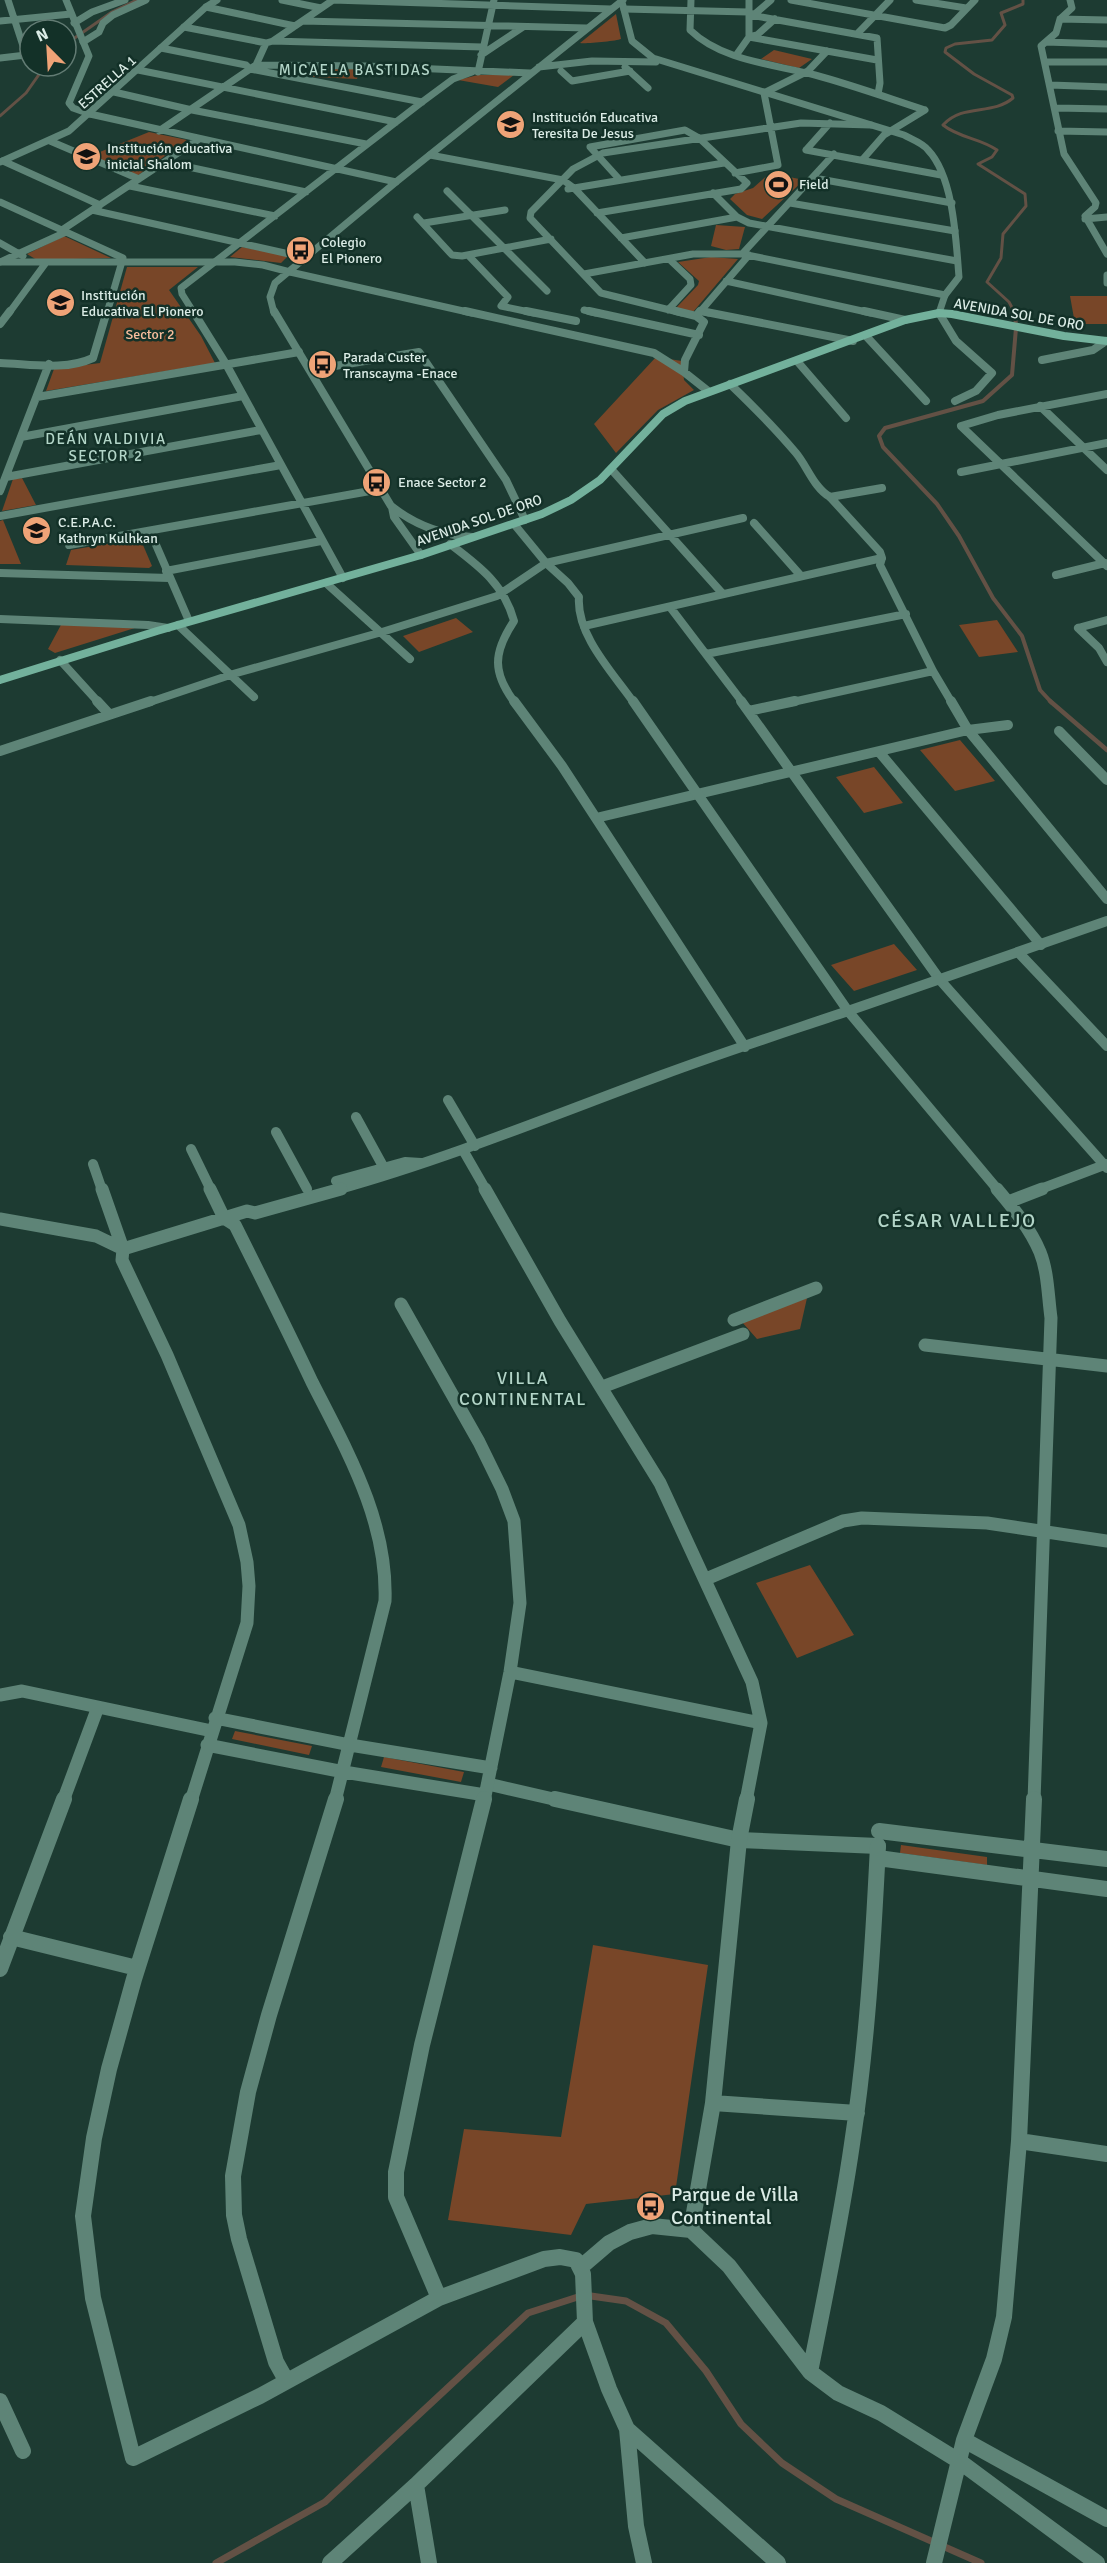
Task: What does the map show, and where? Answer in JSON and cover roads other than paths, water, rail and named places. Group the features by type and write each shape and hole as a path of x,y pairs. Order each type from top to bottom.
{"main road":[{"name":"AVENIDA SOL DE ORO","path":"0,680 178,624 421,555 525,520 571,500 611,469 663,414 708,391 797,361 905,320 939,313 962,315 1064,336 1107,341"}],"street":[{"path":"0,58 26,55 8,0"},
{"path":"66,0 72,18"},
{"path":"78,21 92,12 124,0"},
{"path":"81,38 99,32 103,23 113,15 146,0"},
{"name":"ESTRELLA 1","path":"1,161 69,131 217,0"},
{"path":"282,0 321,8"},
{"path":"159,131 253,67 269,42 333,0 493,3 611,9"},
{"path":"691,0 689,27 694,36 709,45 925,110 884,135 863,159"},
{"path":"736,54 749,37 749,0"},
{"path":"421,555 394,517 391,506 270,302 275,283 396,182 611,9 623,3 689,10 756,13 771,0"},
{"path":"791,0 945,27 951,25 975,0"},
{"path":"858,33 890,0"},
{"path":"916,0 966,8"},
{"path":"1070,0 1072,9 1060,19 1056,33 1041,46 1064,154 1096,203 1085,219"},
{"path":"475,72 493,3"},
{"path":"623,3 626,30 630,41 647,54 663,62 891,131 911,138 928,149 952,203 959,278 945,295 939,313 956,341 992,373 987,381 966,399 955,401"},
{"path":"206,8 295,26"},
{"path":"749,13 874,36 878,40 877,60 880,83 878,94"},
{"path":"0,21 71,14"},
{"path":"749,37 757,35 775,19"},
{"path":"1060,19 1107,20"},
{"path":"303,21 586,28"},
{"path":"184,27 269,42 482,47"},
{"path":"481,55 524,27"},
{"path":"78,32 89,59 69,103 73,108 159,131 338,167 396,182"},
{"path":"749,37 877,60"},
{"path":"1046,42 1107,44"},
{"path":"161,48 422,102"},
{"path":"764,93 808,71 827,51"},
{"path":"538,68 618,60 663,62"},
{"path":"618,60 648,88"},
{"path":"1046,62 1107,62"},
{"path":"253,67 366,66 530,74"},
{"path":"138,70 222,89 396,122"},
{"path":"561,71 572,81 630,71"},
{"path":"342,578 226,364 181,290 366,144 453,79 475,72"},
{"path":"1050,86 1107,87"},
{"path":"114,92 192,110 366,144"},
{"path":"735,173 778,165 764,93"},
{"path":"1056,108 1107,109"},
{"path":"699,138 801,123 871,125"},
{"path":"830,123 806,150 941,175"},
{"path":"597,213 741,189 747,183 699,138 685,130 590,147 620,180"},
{"path":"1058,131 1107,132"},
{"path":"0,262 64,231 100,204 199,139"},
{"path":"50,141 139,180"},
{"path":"698,313 726,281 767,227 834,154"},
{"path":"430,155 562,180 574,188 645,263"},
{"path":"593,302 584,274 530,218 531,212 548,192 595,155"},
{"path":"1,161 100,204"},
{"path":"165,162 306,192"},
{"path":"548,192 724,163"},
{"path":"814,178 952,203"},
{"path":"130,186 275,216"},
{"path":"447,191 547,291"},
{"path":"713,194 737,217 767,227 957,261"},
{"path":"0,202 123,258 93,358 79,363 0,363"},
{"path":"790,203 955,231"},
{"path":"92,210 307,258"},
{"path":"424,223 505,210"},
{"path":"417,217 452,255 468,255 551,239"},
{"path":"621,238 737,217"},
{"path":"1085,219 1107,217"},
{"path":"1085,219 1107,254"},
{"path":"0,243 41,264"},
{"path":"584,274 710,252 746,254 945,295"},
{"path":"468,255 508,297 501,306 576,321"},
{"path":"668,310 691,285 690,279 669,259"},
{"path":"0,262 41,264 216,262 276,267 422,303 566,332 654,353 708,391"},
{"path":"0,324 41,264"},
{"path":"1107,275 1107,283"},
{"path":"726,281 905,320"},
{"path":"566,332 593,302"},
{"path":"593,302 698,313 853,340"},
{"path":"593,302 699,335"},
{"path":"684,372 685,360 704,322 698,313"},
{"path":"866,336 926,401"},
{"path":"1042,360 1094,350 1107,341"},
{"path":"37,397 299,352"},
{"path":"311,370 419,352 506,480 525,520"},
{"path":"797,361 846,418"},
{"path":"0,491 5,472 49,364"},
{"path":"730,384 770,423 806,465 822,494 830,496 882,488"},
{"path":"1106,565 961,426 998,415 1107,394"},
{"path":"21,437 243,396"},
{"path":"1040,406 1107,470"},
{"path":"5,472 261,430"},
{"path":"961,472 1107,443"},
{"path":"0,516 281,465"},
{"path":"611,469 722,593"},
{"path":"69,545 381,489"},
{"path":"830,496 880,552 882,558 880,565 933,671 968,730 1107,899"},
{"path":"391,506 421,525 450,535 472,537"},
{"path":"0,751 233,674 382,632 497,596 546,563 743,518"},
{"path":"754,523 801,576"},
{"path":"514,524 546,563 568,583 579,597 578,610 589,638 699,793 848,1011 1008,1202 1033,1236 1044,1264 1051,1318 1048,1357 1045,1532 1019,2141 1004,2317 994,2360 964,2440 934,2563"},
{"path":"150,531 189,621"},
{"path":"0,573 168,574 321,541"},
{"path":"450,544 505,591 511,605 514,621 502,639 497,657 499,679 596,818 746,1047"},
{"path":"584,626 882,558"},
{"path":"1056,575 1106,565"},
{"path":"326,583 410,659"},
{"path":"670,607 749,711 940,980 1106,1166 1008,1202"},
{"path":"706,654 906,614"},
{"path":"0,619 148,625 168,628"},
{"path":"1107,620 1078,628 1099,648 1107,662"},
{"path":"178,624 233,674 254,697"},
{"path":"60,660 109,714"},
{"path":"749,711 933,671"},
{"path":"596,818 880,753 968,730 1008,725"},
{"path":"1059,731 1107,780"},
{"path":"880,753 929,807 970,861 1041,945"},
{"path":"0,1219 96,1236 123,1249 247,1211 255,1213 409,1170 422,1163 469,1148 664,1074 1107,921"},
{"path":"1018,952 1107,1046"},
{"path":"448,1100 469,1148 560,1322 660,1483 752,1682 761,1723 738,1840 713,2103 691,2230"},
{"path":"356,1117 384,1168"},
{"path":"276,1132 307,1189"},
{"path":"191,1149 224,1218 235,1224 362,1482 382,1550 386,1573 385,1601 344,1772 269,2015 238,2137 233,2176 234,2215 239,2239 276,2362 286,2380"},
{"path":"247,1211 251,1206 405,1162 422,1163"},
{"path":"93,1164 123,1249 122,1260 167,1355 239,1525 248,1553 250,1598 247,1623 137,1968 109,2069 94,2138 83,2216 93,2298 133,2458 260,2396 439,2298 544,2259 560,2257 576,2260 582,2270 585,2322 609,2390 627,2429 636,2526 644,2563"},
{"path":"734,1320 816,1288"},
{"path":"401,1304 479,1442 502,1489 514,1521 520,1603 510,1672 487,1789 422,2045 396,2172 396,2197 439,2298"},
{"path":"602,1387 743,1334"},
{"path":"925,1345 1048,1357 1107,1366"},
{"path":"706,1579 843,1521 852,1520 987,1523 1107,1541"},
{"path":"510,1672 761,1723"},
{"path":"0,1695 22,1691 211,1731 344,1772 487,1789 738,1840 1030,1850 1107,1859"},
{"path":"0,1969 6,1941 98,1707"},
{"path":"211,1731 350,1745 491,1768"},
{"path":"879,1845 1029,1880 1107,1889"},
{"path":"810,2372 857,2113 872,1971 879,1845"},
{"path":"6,1941 137,1968"},
{"path":"713,2103 857,2113"},
{"path":"1019,2141 1107,2154"},
{"path":"582,2270 609,2243 630,2232 652,2226 691,2230 729,2266 810,2372 838,2393 881,2413 1096,2563"},
{"path":"330,2563 416,2485 585,2322"},
{"path":"0,2400 23,2451"},
{"path":"627,2429 778,2563"},
{"path":"964,2440 1107,2519"},
{"path":"416,2485 429,2563"}],"waterway":[{"path":"78,36 112,12 137,0"},
{"path":"1015,313 1009,302 987,282 1001,258 1003,234 1026,206 1025,194 978,164 992,157 997,150 943,125 959,114 996,107 1013,98 1012,95 974,74 945,52 946,48 955,44 992,40 1005,25 1001,13 1023,4 1023,0"},
{"path":"0,116 26,93 37,78"},
{"path":"1015,311 1012,375 983,401 885,428 879,436 883,447 937,504 959,536 993,598 1022,636 1040,690 1051,702"},
{"path":"1051,702 1107,750"},
{"path":"216,2563 325,2502 528,2313 584,2295 626,2301 666,2323 706,2371 741,2424 782,2463 836,2499 981,2563"}],"place":[{"name":"Institución Educativa Teresita De Jesus","path":"511,125"},
{"name":"Institución educativa inicial Shalom","path":"86,156"},
{"name":"Field","path":"778,184"},
{"name":"Colegio El Pionero","path":"300,250"},
{"name":"Institución Educativa El Pionero","path":"60,303"},
{"name":"Parada Custer Transcayma -Enace","path":"322,365"},
{"name":"Enace Sector 2","path":"377,482"},
{"name":"C.E.P.A.C. Kathryn Kulhkan","path":"37,530"},
{"name":"Parque de Villa Continental","path":"650,2206"}],"district":[{"name":"MICAELA BASTIDAS","path":"355,70"},
{"name":"DEÁN VALDIVIA SECTOR 2","path":"106,448"},
{"name":"CÉSAR VALLEJO","path":"957,1220"},
{"name":"VILLA CONTINENTAL","path":"523,1388"}],"park label":[{"name":"Sector 2","path":"150,334"}]}
